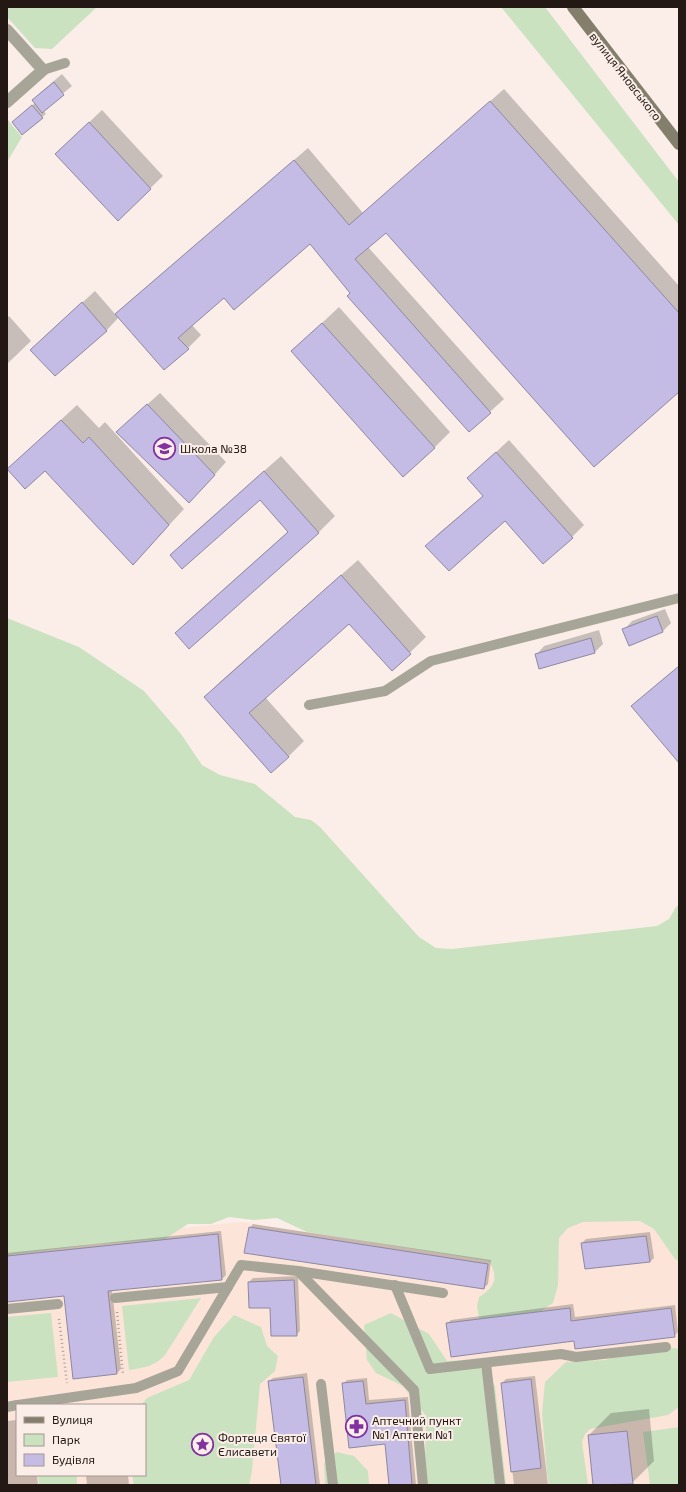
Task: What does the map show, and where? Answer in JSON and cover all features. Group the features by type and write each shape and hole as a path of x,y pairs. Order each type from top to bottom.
{"main road":[{"name":"вулиця Яновського","path":"573,7 679,144"}],"street":[{"path":"7,30 43,70 7,102"}],"lane":[{"path":"43,70 65,62"},
{"path":"309,705 385,690 432,661 679,598"},
{"path":"25,1404 136,1388 178,1371 240,1265 298,1270 443,1293"},
{"path":"298,1270 414,1390 423,1485"},
{"path":"395,1285 430,1369 561,1354 576,1357 666,1347"},
{"path":"115,1298 228,1287"},
{"path":"7,1309 58,1304"},
{"path":"486,1363 500,1485"},
{"path":"321,1384 333,1485"}],"path":[{"path":"115,1298 124,1390"},
{"path":"58,1304 68,1398"}],"shaded area":[{"path":"679,1192 679,1427 643,1432 650,1485 7,1485 7,1245 242,1222 490,1261 573,1205"}],"green space":[{"path":"7,7 97,7 52,49 35,48 7,17"},
{"path":"501,7 545,7 679,182 679,225"},
{"path":"7,119 22,137 7,162"},
{"path":"7,618 79,647 144,691 181,734 202,765 220,775 255,784 295,817 311,820 320,827 419,937 436,948 452,949 657,926 669,919 676,907 679,905 679,1261 675,1259 654,1229 640,1221 583,1222 568,1228 559,1238 558,1285 553,1303 541,1311 516,1318 492,1321 479,1318 477,1306 479,1297 489,1290 494,1282 494,1272 489,1261 307,1232 277,1218 254,1220 229,1217 211,1224 188,1224 165,1239 97,1244 7,1255"},
{"path":"201,1298 161,1359 149,1366 129,1370 122,1306"},
{"path":"51,1313 58,1377 7,1382 7,1317"},
{"path":"391,1313 429,1334 447,1361 474,1360 495,1386 506,1485 428,1485 425,1464 426,1416 403,1386 376,1373 367,1360 364,1325"},
{"path":"234,1315 261,1327 267,1346 278,1356 275,1371 260,1384 252,1471 249,1485 134,1485 132,1476 146,1476 146,1404 142,1404 147,1398 189,1380 214,1337"},
{"path":"649,1344 679,1349 679,1407 668,1415 590,1429 585,1434 582,1442 588,1485 549,1485 542,1413 545,1382 566,1362 605,1360"},
{"path":"679,1427 679,1485 650,1485 643,1432"},
{"path":"337,1452 354,1456 368,1471 369,1485 325,1485 324,1463"},
{"path":"38,1476 77,1476 77,1485 39,1485"}],"building":[{"path":"54,82 64,95 42,113 32,100"},
{"path":"490,101 679,313 679,392 594,467 386,233 355,259 491,413 469,432 347,296 350,293 310,244 234,310 224,298 178,338 189,349 164,370 115,314 294,160 349,225"},
{"path":"32,105 43,118 22,135 12,122"},
{"path":"89,122 151,189 118,221 55,154"},
{"path":"82,302 107,331 55,376 30,350"},
{"path":"322,323 435,448 403,477 291,351"},
{"path":"147,404 215,475 189,503 116,432"},
{"path":"61,420 83,443 89,437 169,525 133,565 45,471 25,489 7,469"},
{"path":"496,452 573,538 543,564 505,521 449,571 425,546 483,496 467,478"},
{"path":"264,471 319,533 189,649 175,633 288,532 260,500 182,569 170,555"},
{"path":"341,575 411,654 392,671 349,624 249,713 289,757 271,773 204,697"},
{"path":"657,616 663,632 629,646 622,629"},
{"path":"591,638 595,653 539,669 535,654"},
{"path":"679,666 679,763 631,706"},
{"path":"249,1227 488,1264 484,1289 244,1253"},
{"path":"218,1234 222,1280 108,1291 117,1374 73,1379 64,1296 7,1302 7,1256"},
{"path":"646,1236 650,1262 585,1269 581,1243"},
{"path":"294,1280 297,1336 271,1336 270,1308 249,1308 248,1282"},
{"path":"570,1308 571,1321 671,1308 675,1337 575,1349 574,1341 451,1357 446,1323"},
{"path":"303,1377 316,1485 281,1485 268,1381"},
{"path":"531,1379 541,1468 511,1472 501,1383"},
{"path":"363,1381 366,1404 405,1400 412,1485 389,1485 385,1444 349,1448 342,1383"},
{"path":"627,1431 633,1484 593,1485 588,1435"}],"place":[{"name":"Школа №38","path":"165,448"},
{"name":"Аптечний пункт №1 Аптеки №1","path":"357,1427"},
{"name":"Фортеця Святої Єлисавети","path":"202,1444"}]}
